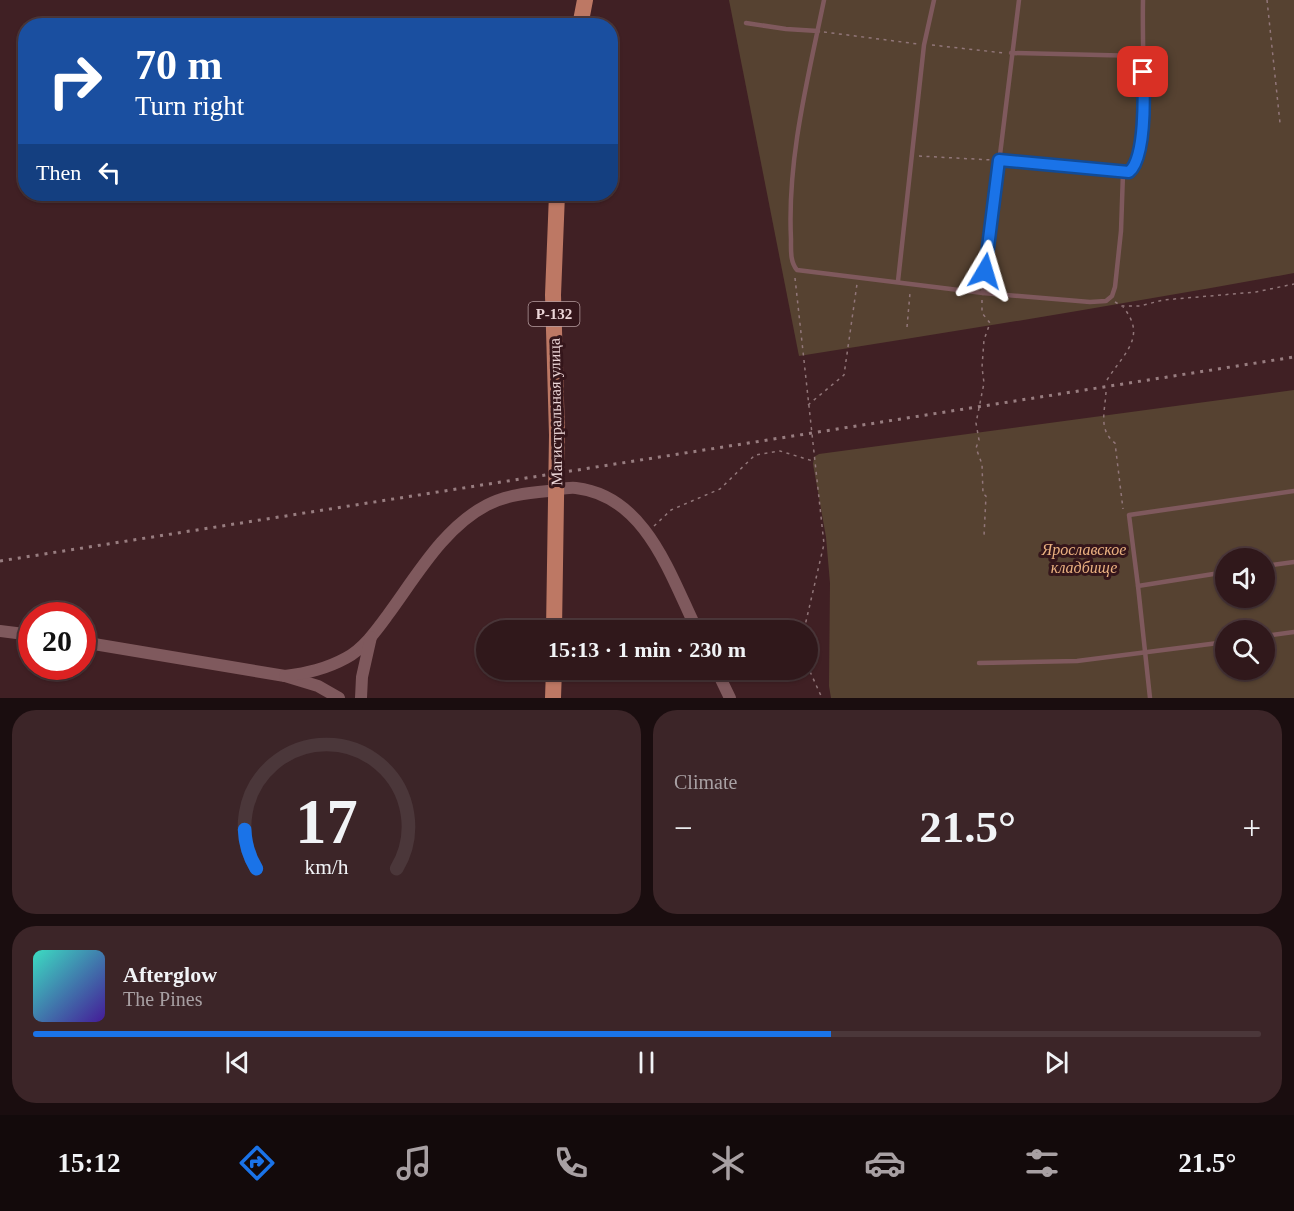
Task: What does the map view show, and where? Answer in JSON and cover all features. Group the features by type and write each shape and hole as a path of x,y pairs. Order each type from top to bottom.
{"highway":[{"path":"582,18 585,0"},
{"name":"Магистральная улица","path":"555,620 557,435 553,295 557,201"},
{"path":"553,698 554,680"}],"main road":[{"path":"285,676 313,672 348,657 371,637 448,535 465,519 488,504 522,493 575,488 601,495 626,508 642,525 660,554 692,620"},
{"path":"0,631 18,633"},
{"path":"361,698 362,677 371,637"},
{"path":"96,644 285,676 318,686 339,698"},
{"path":"722,680 731,698"}],"lane":[{"path":"824,0 795,149 789,215 794,266 797,270 982,293 1098,303 1108,300 1115,287 1121,231 1123,173"},
{"path":"898,281 924,45 934,0"},
{"path":"982,293 1019,0"},
{"path":"999,160 1123,173 1134,168 1138,153 1143,87 1143,0"},
{"path":"746,23 818,31"},
{"path":"1011,53 1142,56"},
{"path":"1150,698 1129,515 1294,491"},
{"path":"1275,565 1294,562"},
{"path":"1138,586 1215,574"},
{"path":"1275,635 1294,632"},
{"path":"979,663 1077,661 1215,643"}],"path":[{"path":"1267,0 1280,123"},
{"path":"818,31 924,45 1011,53"},
{"path":"911,156 999,160"},
{"path":"794,266 824,544 806,620"},
{"path":"808,405 844,375 858,278"},
{"path":"908,327 910,283"},
{"path":"1122,306 1140,306 1163,300 1256,292 1294,284"},
{"path":"982,293 982,314 990,323 984,340 981,366 984,382 976,423 979,440 976,448 982,464 982,494 986,496 984,536"},
{"path":"1107,380 1125,357 1134,337 1131,316 1120,303 1108,300"},
{"path":"1106,392 1104,428 1107,437 1115,443 1123,509 1129,515"},
{"path":"654,526 671,510 720,489 755,455 780,451 814,461"},
{"path":"814,680 822,698"}],"green space":[{"path":"729,0 1294,0 1294,273 799,356"},
{"name":"Ярославское кладбище","path":"1294,390 1294,698 831,698 829,686 830,583 826,537 813,464 814,457 819,454"}],"railway":[{"path":"0,561 1294,357"}],"route":[{"path":"985,271 999,160 1129,172 1134,168 1142,128 1143,72"}]}
